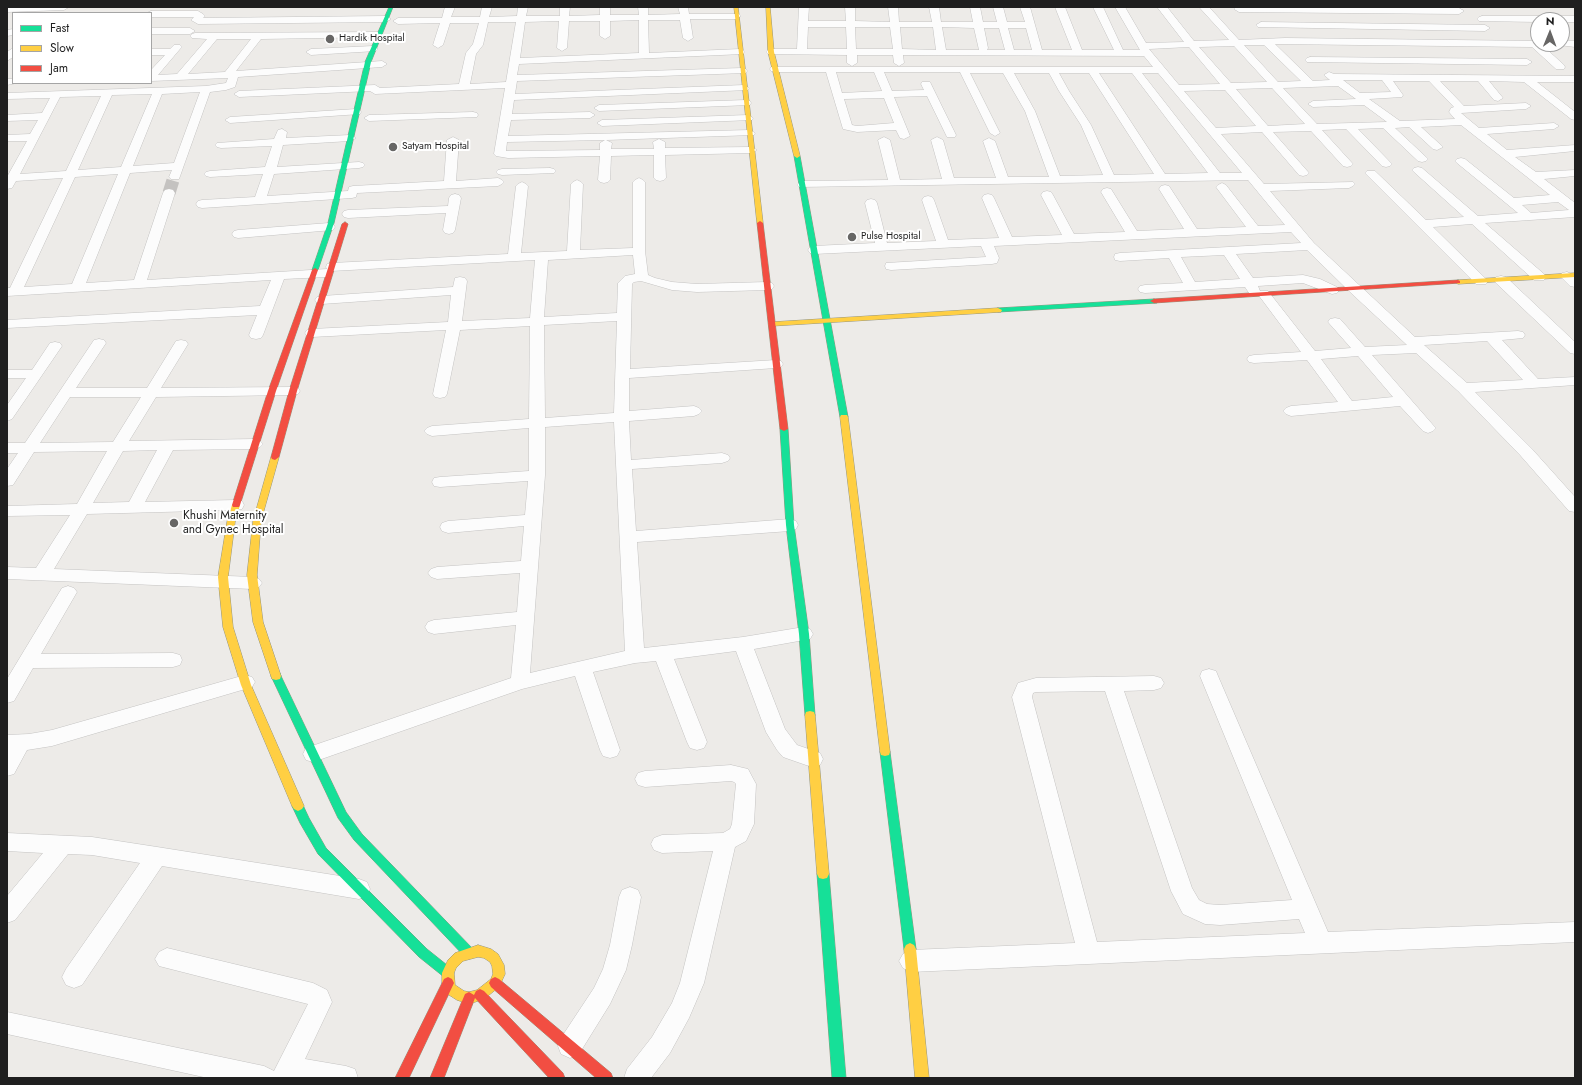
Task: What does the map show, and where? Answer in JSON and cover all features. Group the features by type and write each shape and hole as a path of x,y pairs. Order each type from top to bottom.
{"street":[{"path":"7,9 64,7"},
{"path":"391,7 367,65 329,227 272,391 231,522 224,582 228,627 245,682 304,820 322,851 448,978 450,989 455,993 469,998 480,995 488,990 495,983 499,969 498,965 494,958 487,953 478,951 469,952 459,957 452,964 448,978 402,1078"},
{"path":"438,45 450,7"},
{"path":"464,87 471,53 478,45 487,7"},
{"path":"523,7 521,49 516,61 502,139 500,152 503,155 751,150"},
{"path":"562,48 565,7"},
{"path":"605,7 605,36"},
{"path":"641,49 644,17 643,7"},
{"path":"768,7 770,52 803,185 848,450 911,961 922,1078"},
{"path":"802,52 804,7"},
{"path":"850,7 852,24 852,69"},
{"path":"893,7 899,69"},
{"path":"934,7 941,49"},
{"path":"975,7 978,25 990,70"},
{"path":"998,7 1010,52"},
{"path":"1025,7 1030,26 1037,70"},
{"path":"1060,7 1078,52"},
{"path":"1098,7 1120,53"},
{"path":"1120,7 1145,49 1161,70 1310,246 1463,388 1526,452 1575,507"},
{"path":"1162,7 1191,44 1303,173"},
{"path":"1204,7 1275,85 1316,127 1347,164"},
{"path":"1237,8 1459,11"},
{"path":"1237,8 1304,55 1362,99 1392,125 1420,164 1476,220 1539,277"},
{"path":"1362,9 1406,60 1462,110"},
{"path":"398,21 644,17 684,12 736,11 784,428 790,525 804,634 839,1078"},
{"path":"1523,11 1530,17"},
{"path":"684,12 688,38"},
{"path":"152,14 198,14 200,16 196,20 198,21 386,19"},
{"path":"152,31 168,14"},
{"path":"1261,25 1376,26 1484,24 1530,19"},
{"path":"803,24 1030,26"},
{"path":"152,32 214,36 379,35"},
{"path":"303,70 311,52 322,35"},
{"path":"180,77 214,36"},
{"path":"7,96 158,91 226,87 230,85 231,75 258,36"},
{"path":"770,52 984,50 1010,52 1120,53 1191,44 1285,41 1530,44"},
{"path":"1267,42 1310,84"},
{"path":"7,43 12,52"},
{"path":"152,52 175,49 152,76"},
{"path":"516,61 641,49 740,52"},
{"path":"311,52 373,50"},
{"path":"1544,52 1560,67"},
{"path":"1304,55 1406,60 1527,62"},
{"path":"376,87 383,60"},
{"path":"152,77 231,75 303,70 367,65 383,60"},
{"path":"775,69 1161,70"},
{"path":"830,69 848,127 851,129 902,131 878,69"},
{"path":"919,70 951,135"},
{"path":"964,70 992,137 1003,181"},
{"path":"1007,70 1030,111 1056,180"},
{"path":"1053,70 1086,126 1110,179"},
{"path":"1092,70 1164,183 1193,233"},
{"path":"1135,70 1255,230"},
{"path":"239,94 376,87 464,87 512,82 742,71"},
{"path":"1176,88 1310,84 1336,80 1385,77 1575,79"},
{"path":"1313,104 1398,95 1385,77"},
{"path":"1481,78 1498,98"},
{"path":"1527,79 1574,116"},
{"path":"510,97 744,88"},
{"path":"9,182 70,174 126,170 176,172 206,89"},
{"path":"77,288 158,91"},
{"path":"260,200 294,92"},
{"path":"655,92 656,121"},
{"path":"11,292 70,174 108,93"},
{"path":"838,96 931,93"},
{"path":"9,182 57,94"},
{"path":"599,108 746,103"},
{"path":"1526,106 1462,110 1454,112 1476,132 1566,199 1575,209"},
{"path":"230,120 356,112"},
{"path":"369,118 473,115"},
{"path":"506,117 590,115"},
{"path":"7,118 46,116"},
{"path":"602,123 748,118"},
{"path":"1212,131 1464,122"},
{"path":"1412,124 1437,147"},
{"path":"1350,126 1386,164"},
{"path":"1476,132 1554,126"},
{"path":"502,139 750,133"},
{"path":"658,136 660,178"},
{"path":"7,138 34,137"},
{"path":"604,180 607,137"},
{"path":"221,145 350,138"},
{"path":"202,204 352,195 454,184 500,177 550,177 554,138"},
{"path":"449,230 453,209 453,140"},
{"path":"884,140 895,184"},
{"path":"937,140 949,182"},
{"path":"1505,154 1575,148"},
{"path":"7,160 22,159"},
{"path":"1461,160 1528,216"},
{"path":"210,174 344,166 359,161"},
{"path":"359,161 352,195 331,270 293,391 257,521 252,575 258,622 275,674 342,815 358,837 469,952"},
{"path":"1371,173 1481,281"},
{"path":"1534,176 1575,174"},
{"path":"803,185 1110,179 1164,183 1219,182 1250,176"},
{"path":"639,182 639,251 641,273 644,277 651,281 672,286 697,288 767,286"},
{"path":"574,254 577,184"},
{"path":"1260,188 1349,184"},
{"path":"514,258 522,186"},
{"path":"1107,192 1133,235"},
{"path":"139,284 168,193"},
{"path":"352,195 453,209"},
{"path":"1047,195 1070,238"},
{"path":"988,198 1007,241"},
{"path":"1510,202 1566,199"},
{"path":"928,200 943,244"},
{"path":"871,203 882,247"},
{"path":"1423,224 1575,213"},
{"path":"238,234 329,227"},
{"path":"814,250 1295,228"},
{"path":"891,266 992,260 993,258 986,242"},
{"path":"1120,257 1310,246"},
{"path":"1227,250 1249,282 1312,356 1348,406"},
{"path":"11,292 313,274 331,270 639,251"},
{"path":"1172,254 1191,286"},
{"path":"520,682 537,475 537,322 542,256"},
{"path":"256,335 279,276"},
{"path":"635,656 621,416 625,283 630,279 644,277"},
{"path":"772,324 1539,277 1572,278"},
{"path":"1145,289 1249,282 1309,280 1332,290"},
{"path":"1501,280 1575,350"},
{"path":"322,300 459,286 454,326 440,394"},
{"path":"8,325 266,310"},
{"path":"312,333 624,317"},
{"path":"1335,322 1428,428"},
{"path":"1254,359 1362,352 1518,335"},
{"path":"1491,337 1535,384"},
{"path":"7,481 99,343"},
{"path":"41,575 82,509 118,446 182,344"},
{"path":"7,416 55,346"},
{"path":"622,374 776,364"},
{"path":"7,374 36,374"},
{"path":"1463,388 1570,381 1575,393"},
{"path":"66,393 293,391"},
{"path":"1291,411 1404,401"},
{"path":"432,431 694,411"},
{"path":"7,448 255,444"},
{"path":"134,508 167,446"},
{"path":"624,465 722,458"},
{"path":"440,482 537,475"},
{"path":"7,510 236,505"},
{"path":"448,527 534,520"},
{"path":"628,537 790,525"},
{"path":"437,573 530,566"},
{"path":"8,576 41,575 253,583"},
{"path":"7,696 68,592"},
{"path":"434,627 526,618"},
{"path":"313,754 520,682 635,656 743,644 804,634"},
{"path":"743,644 776,732 790,751 813,759"},
{"path":"662,653 697,742"},
{"path":"28,661 174,660"},
{"path":"582,668 610,750"},
{"path":"1209,676 1321,944"},
{"path":"7,768 14,743 52,738 245,682"},
{"path":"1112,683 1182,891 1191,907 1205,914 1220,915 1306,909"},
{"path":"1089,954 1022,697 1024,688 1036,685 1154,683"},
{"path":"645,779 731,773 741,775 746,784 743,824 738,835 726,842 662,844"},
{"path":"7,842 92,846 359,889"},
{"path":"636,1078 661,1045 681,1010 692,983 726,842"},
{"path":"7,913 63,844"},
{"path":"74,977 157,856"},
{"path":"570,1046 602,996 614,970 621,944 630,897"},
{"path":"911,961 1575,932"},
{"path":"167,959 313,994 319,998 320,1002 318,1008 286,1073 346,1078"},
{"path":"495,983 606,1078"},
{"path":"480,995 558,1078"},
{"path":"437,1078 469,998"},
{"path":"7,1023 264,1078"}],"tunnel":[{"path":"169,193 174,177"}],"traffic: fast":[{"path":"315,270 331,223 368,62 391,7"},
{"path":"797,156 844,417"},
{"path":"998,310 1154,301"},
{"path":"784,429 790,525 804,634 810,715"},
{"path":"276,676 342,815 358,837 469,953"},
{"path":"885,752 910,949"},
{"path":"298,806 304,820 322,851 423,953 448,973"},
{"path":"823,874 839,1078"}],"traffic: slow":[{"path":"736,7 760,223"},
{"path":"768,7 771,52 797,156"},
{"path":"1458,282 1575,275"},
{"path":"772,324 998,310"},
{"path":"844,417 885,752"},
{"path":"275,457 257,521 252,575 258,622 276,676"},
{"path":"236,505 231,522 223,577 228,627 246,685 298,806"},
{"path":"810,715 823,874"},
{"path":"910,949 922,1078"},
{"path":"478,951 487,953 494,958 498,965 499,974 495,983 480,995 469,998 461,996 450,989 448,983 448,973 452,964 459,957 478,951"}],"traffic: jam":[{"path":"760,223 784,429"},
{"path":"275,457 293,391 345,224"},
{"path":"236,505 272,391 315,270"},
{"path":"1154,301 1458,282"},
{"path":"402,1078 448,983"},
{"path":"495,983 606,1078"},
{"path":"480,995 558,1078"},
{"path":"437,1078 469,998"}],"place":[{"name":"Hardik Hospital","path":"330,39"},
{"name":"Satyam Hospital","path":"393,147"},
{"name":"Pulse Hospital","path":"852,237"},
{"name":"Khushi Maternity and Gynec Hospital","path":"174,523"}]}
